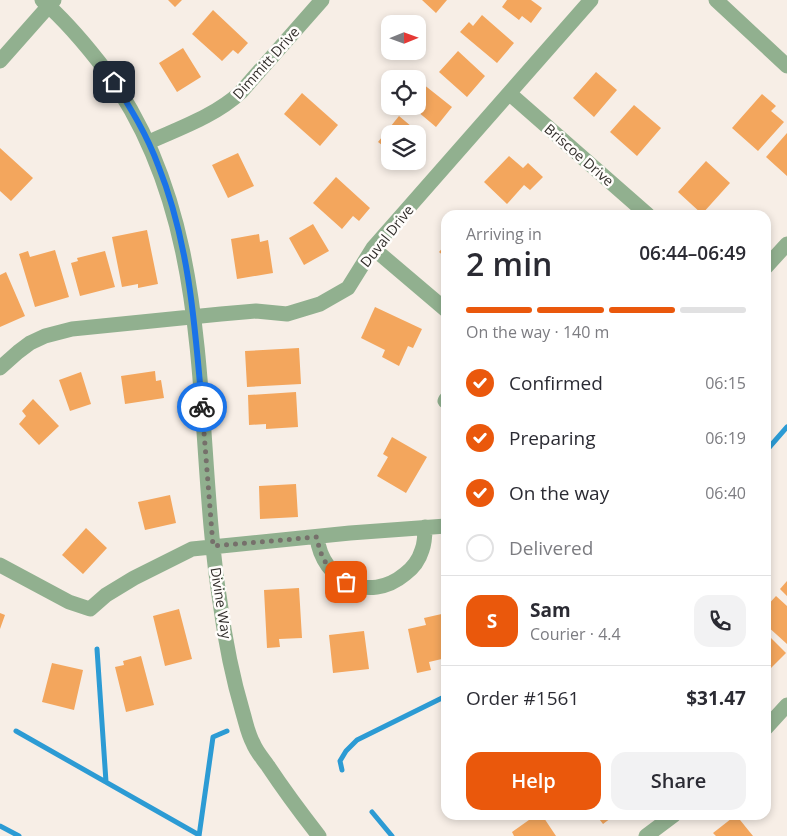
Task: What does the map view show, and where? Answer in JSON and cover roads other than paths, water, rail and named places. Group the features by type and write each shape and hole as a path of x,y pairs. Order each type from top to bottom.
{"street":[{"name":"Dimmitt Drive","path":"149,142 202,118 229,103 322,0"},
{"name":"Duval Drive","path":"0,368 30,343 58,332 85,326 256,312 287,314 320,304 348,288 373,248 591,0"},
{"path":"716,0 787,66"},
{"name":"Divine Way","path":"48,2 78,36 114,82 138,121 149,142 178,224 194,317 218,592 234,682 253,744 285,792 319,836"},
{"path":"0,61 48,2"},
{"name":"Briscoe Drive","path":"510,94 642,210"},
{"path":"771,262 787,244"},
{"path":"373,248 441,306"},
{"path":"0,565 69,602 90,609 106,595 155,566 192,549 441,526"},
{"path":"317,537 322,559 337,576 356,586 380,587 399,579 416,563 422,551 425,527"},
{"path":"771,723 787,705"},
{"path":"646,836 667,820"}],"waterway":[{"path":"771,445 787,427"},
{"path":"97,649 106,782"},
{"path":"342,770 340,761 346,751 357,740 441,698"},
{"path":"16,731 199,835"},
{"path":"199,836 213,737 227,731"},
{"path":"372,812 392,836"},
{"path":"0,826 19,836"}]}
